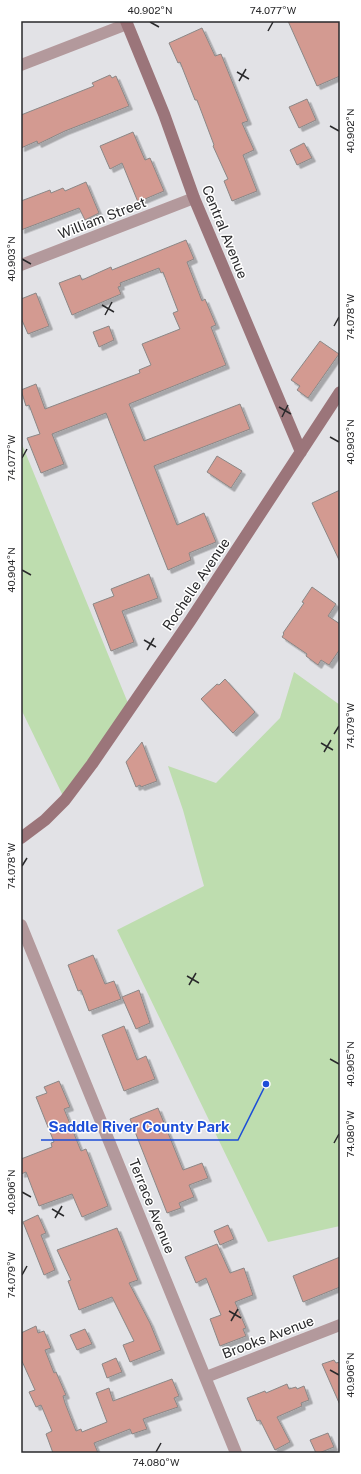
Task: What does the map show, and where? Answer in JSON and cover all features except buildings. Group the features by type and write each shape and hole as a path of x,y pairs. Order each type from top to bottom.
{"street":[{"path":"21,65 126,22"},
{"name":"Central Avenue","path":"126,22 164,114 194,198 301,452"},
{"name":"William Street","path":"21,265 194,198"},
{"name":"Rochelle Avenue","path":"21,838 45,820 65,800 92,764 190,621 340,392"},
{"name":"Terrace Avenue","path":"21,925 236,1453"},
{"name":"Brooks Avenue","path":"206,1378 340,1325"}],"green space":[{"path":"21,442 130,708 65,800 21,709"},
{"path":"294,672 340,705 340,1226 268,1242 117,930 204,886 183,810 168,766 216,783 280,718"}],"place":[{"name":"Saddle River County Park","path":"266,1084"}]}
